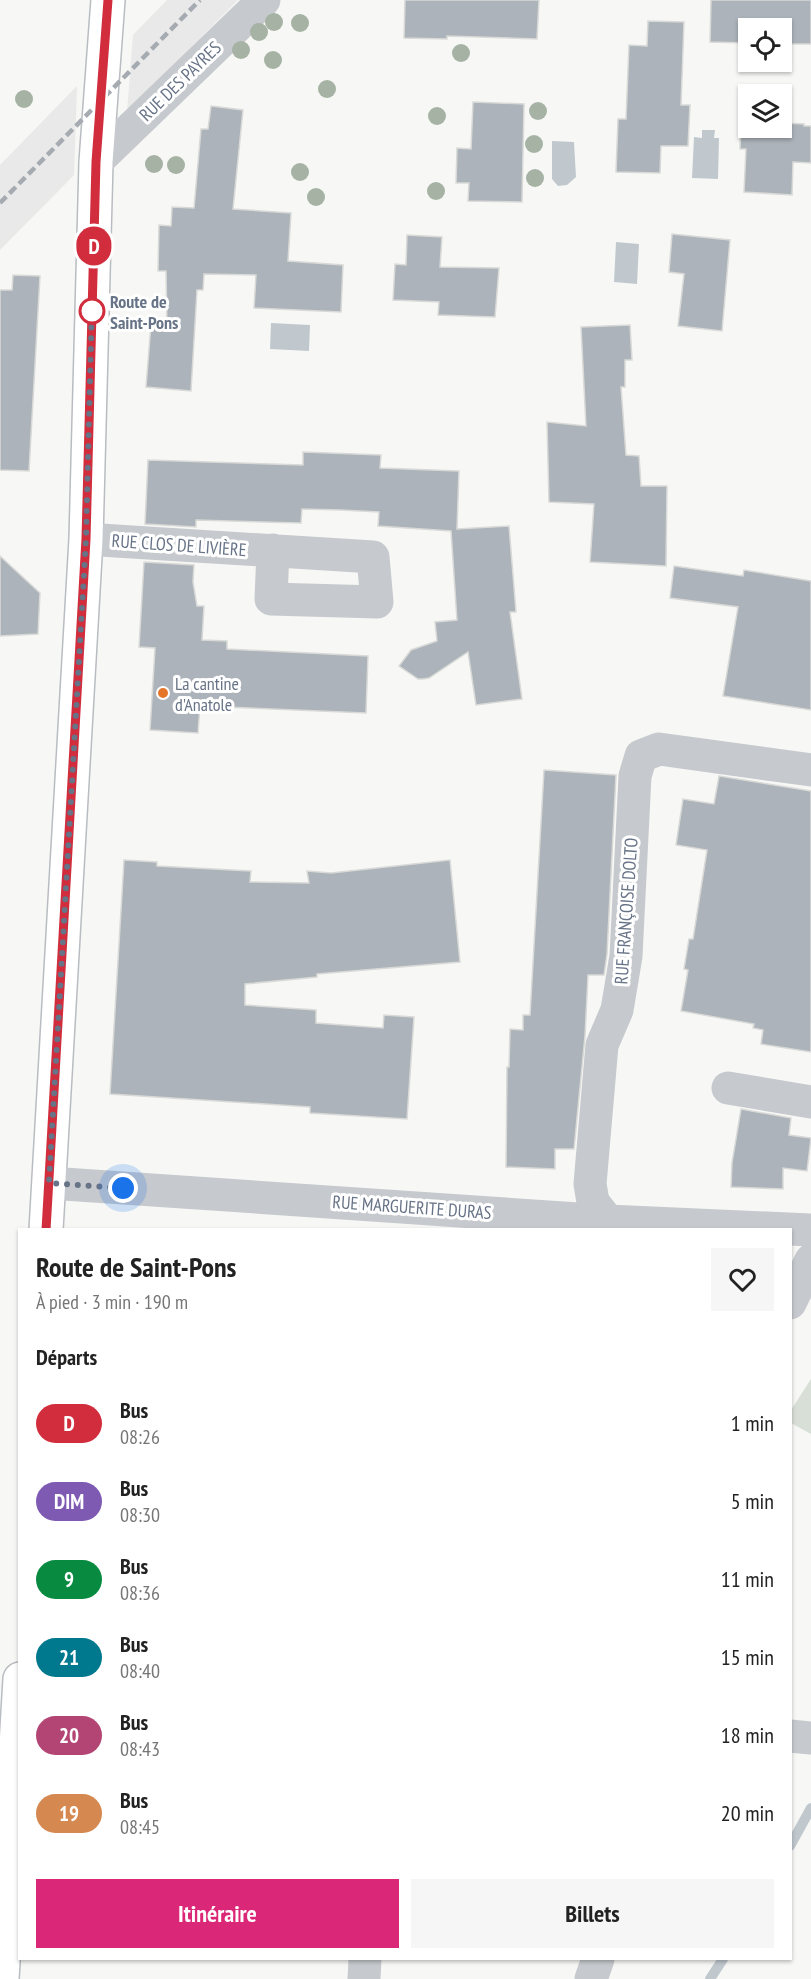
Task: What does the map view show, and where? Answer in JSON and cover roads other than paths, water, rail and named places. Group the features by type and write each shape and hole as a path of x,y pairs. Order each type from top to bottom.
{"main road":[{"path":"46,1228 86,539 96,162 108,0"},
{"path":"2,1979 8,1937 18,1722"}],"street":[{"name":"RUE DES PAYRES","path":"96,162 264,0"},
{"name":"RUE CLOS DE LIVIÈRE","path":"86,539 273,550"},
{"name":"RUE FRANÇOISE DOLTO","path":"608,1225 593,1202 590,1184 602,1045 617,1010 626,956 635,776 641,756 659,749 811,770"},
{"path":"728,1088 811,1102"},
{"name":"RUE MARGUERITE DURAS","path":"49,1183 608,1225 730,1228"},
{"name":"RUE MARGUERITE DURAS","path":"792,1230 811,1230"},
{"path":"792,1299 811,1260"},
{"path":"792,1736 811,1738"},
{"path":"364,1979 365,1960"},
{"path":"591,1979 598,1960"}],"waterway":[{"path":"792,1842 811,1808"},
{"path":"710,1979 722,1960"}],"railway":[{"path":"0,203 200,0"}],"place":[{"name":"Route de Saint-Pons","path":"92,311"},
{"name":"La cantine d'Anatole","path":"163,693"}]}
